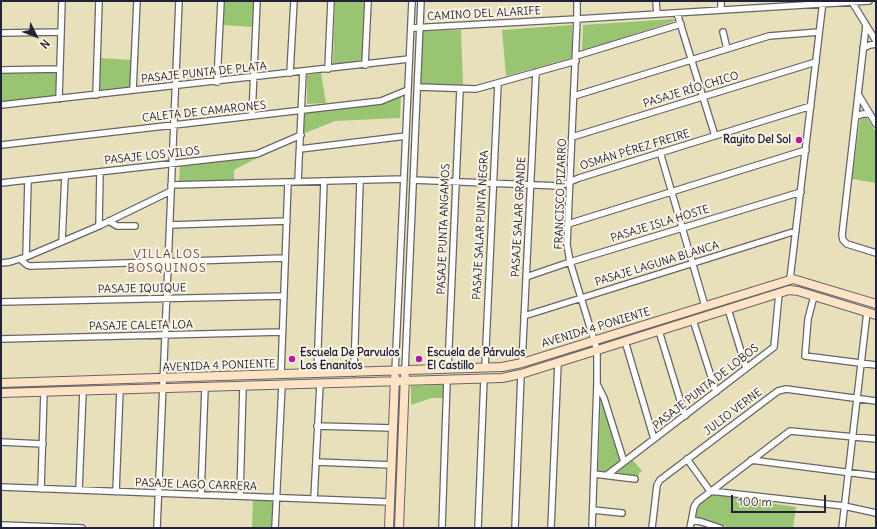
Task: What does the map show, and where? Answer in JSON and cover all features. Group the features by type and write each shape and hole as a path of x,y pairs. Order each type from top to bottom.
{"street":[{"path":"59,99 62,1"},
{"path":"96,95 99,1"},
{"path":"133,90 137,1"},
{"path":"157,528 179,1"},
{"path":"217,82 221,1"},
{"path":"252,116 257,1"},
{"path":"290,73 294,1"},
{"path":"328,69 331,1"},
{"path":"365,65 368,1"},
{"path":"389,528 412,1"},
{"path":"399,528 404,381 422,1"},
{"name":"FRANCISCO PIZARRO","path":"577,1 578,19 568,244 570,262 597,350 592,528"},
{"path":"656,1 657,14"},
{"path":"720,1 721,10"},
{"name":"CAMINO DEL ALARIFE","path":"410,28 677,13 823,2 869,1"},
{"path":"790,279 823,2"},
{"path":"852,2 876,41"},
{"path":"677,13 715,136"},
{"path":"418,87 476,89 536,72 680,24"},
{"path":"866,25 842,235 845,242 849,245 876,254"},
{"path":"1,33 61,32"},
{"path":"722,32 728,49"},
{"path":"574,96 773,35 819,32"},
{"path":"864,48 876,44"},
{"name":"PASAJE PUNTA DE PLATA","path":"1,105 176,85 254,78 409,59"},
{"name":"PASAJE RÍO CHICO","path":"572,138 816,62"},
{"path":"1,70 60,69"},
{"path":"298,181 303,72"},
{"name":"PASAJE SALAR GRANDE","path":"522,363 536,72"},
{"name":"PASAJE SALAR PUNTA NEGRA","path":"485,368 498,83"},
{"name":"PASAJE PUNTA ANGAMOS","path":"448,369 460,89"},
{"name":"CALETA DE CAMARONES","path":"1,145 381,101 408,90"},
{"path":"858,94 876,124"},
{"name":"OSMÁN PÉREZ FREIRE","path":"413,180 530,186 562,186 579,178 811,106"},
{"path":"856,116 870,114"},
{"name":"PASAJE LOS VILOS","path":"1,183 257,154 301,134"},
{"path":"300,149 406,136"},
{"path":"568,224 806,150"},
{"path":"660,152 705,306"},
{"path":"99,226 100,172"},
{"path":"62,241 65,176"},
{"path":"1,263 23,258 99,226 171,188 298,181 404,179"},
{"path":"28,180 23,258 30,266 285,258"},
{"path":"354,373 360,180"},
{"path":"317,374 324,181"},
{"path":"281,375 288,182"},
{"name":"PASAJE ISLA HOSTE","path":"526,277 570,262 801,192"},
{"path":"110,221 117,226 135,226"},
{"path":"170,225 287,221"},
{"name":"PASAJE LAGUNA BLANCA","path":"524,316 796,231"},
{"name":"AVENIDA 4 PONIENTE","path":"1,383 395,372 509,366 790,279 803,281 876,304"},
{"name":"AVENIDA 4 PONIENTE","path":"1,393 502,378 558,363 779,293 793,290 876,315"},
{"name":"PASAJE PUNTA DE LOBOS","path":"607,475 774,347 779,293"},
{"name":"PASAJE IQUIQUE","path":"1,302 284,296"},
{"path":"814,296 808,319 805,356 876,365"},
{"path":"728,309 746,368"},
{"path":"842,528 867,312"},
{"path":"693,320 716,392"},
{"path":"659,331 685,416"},
{"name":"PASAJE CALETA LOA","path":"1,339 282,332"},
{"path":"625,341 654,439"},
{"path":"551,528 558,363"},
{"path":"515,528 521,374"},
{"path":"478,528 484,379"},
{"path":"442,528 447,380"},
{"path":"314,499 320,384"},
{"path":"597,384 604,398 624,462"},
{"path":"275,528 282,385"},
{"path":"240,496 244,386"},
{"path":"200,495 205,387"},
{"path":"116,492 120,389"},
{"name":"JULIO VERNE","path":"652,528 658,483 662,478 780,390 786,389 876,401"},
{"path":"79,490 83,390"},
{"path":"41,489 44,392"},
{"path":"317,426 393,428"},
{"path":"690,528 694,506 697,502 790,430 876,439"},
{"path":"1,442 43,444"},
{"path":"687,459 710,491 844,506 876,513"},
{"path":"751,460 876,476"},
{"path":"316,462 392,465"},
{"path":"594,474 635,479"},
{"name":"PASAJE LAGO CARRERA","path":"1,487 390,502"},
{"path":"593,510 622,513"},
{"path":"692,520 720,528"},
{"path":"1,525 82,528"}],"green space":[{"path":"224,1 255,1 254,27 223,25"},
{"path":"335,1 366,1 364,59 362,61 333,64"},
{"path":"674,19 675,21 582,51 583,25"},
{"path":"572,25 572,58 506,76 502,30"},
{"path":"461,30 463,85 420,84 423,31"},
{"path":"100,58 132,60 132,87 99,90"},
{"path":"55,71 57,73 56,95 54,98 1,105 1,72"},
{"path":"321,73 326,103 307,104 307,75"},
{"path":"401,93 400,118 335,121 305,133 304,132 305,113 380,104"},
{"path":"863,117 867,118 876,132 876,183 852,179 860,119"},
{"path":"261,156 234,170 234,181 179,181 180,166"},
{"path":"443,385 443,398 432,398 411,405 411,386"},
{"path":"601,396 621,462 608,471 598,472"},
{"path":"632,459 642,471 639,473 639,476 616,473 616,471"},
{"path":"709,494 796,507 793,528 729,528 704,519 694,518 696,507"},
{"path":"253,499 275,500 274,528 252,528"}],"place":[{"name":"Rayito Del Sol","path":"799,140"},
{"name":"Escuela De Parvulos Los Enanitos","path":"292,359"},
{"name":"Escuela de Párvulos El Castillo","path":"419,359"}],"district":[{"name":"VILLA LOS BOSQUINOS","path":"167,262"}]}
